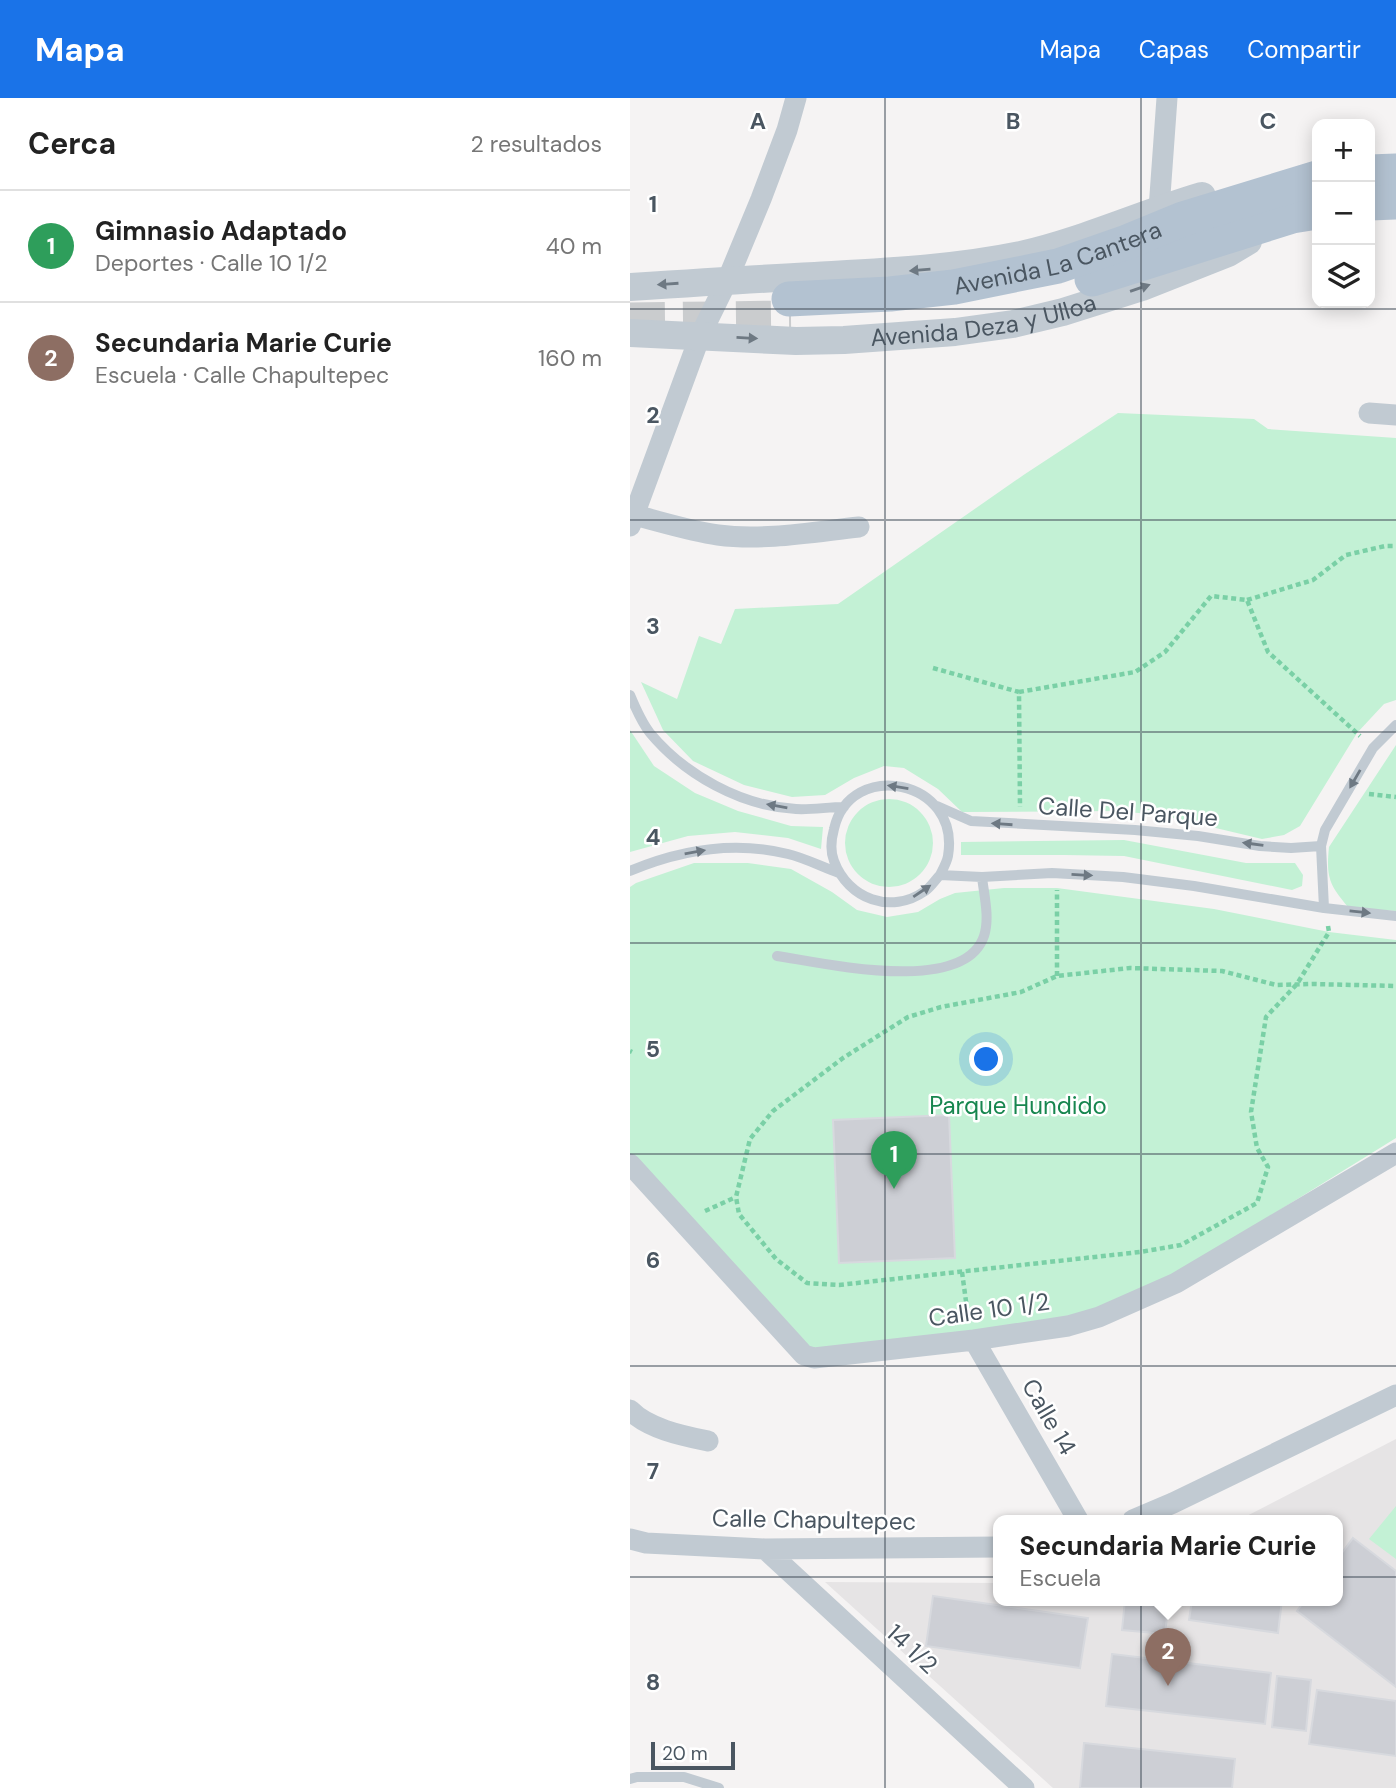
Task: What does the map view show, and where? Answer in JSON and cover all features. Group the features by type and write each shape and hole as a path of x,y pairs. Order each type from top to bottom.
{"main road":[{"path":"1375,172 1396,171"},
{"name":"Avenida La Cantera","path":"1305,214 1079,283 1007,301 892,317 790,308 954,287 1058,267 1183,219 1312,177"},
{"path":"1375,203 1396,202"}],"street":[{"path":"796,98 787,130 727,281 699,336 632,520 717,535 745,537 859,527"},
{"path":"1159,209 1167,98"},
{"path":"630,287 920,271 975,263 1055,246 1159,209 1269,177 1297,171 1312,174"},
{"name":"Avenida Deza y Ulloa","path":"630,333 796,341 844,340 956,332 1013,324 1103,300 1193,268 1305,214"},
{"path":"1369,413 1396,415"},
{"name":"Calle 10 1/2","path":"630,1164 804,1354 814,1358 972,1331 1068,1326 1099,1317 1176,1283 1396,1153"},
{"name":"Calle 14","path":"972,1331 1075,1515"},
{"path":"1145,1515 1396,1395"},
{"path":"630,1410 669,1432 708,1441"},
{"name":"Calle Chapultepec","path":"630,1539 646,1543 765,1549 993,1547"},
{"name":"14 1/2","path":"765,1549 1024,1788"}],"lane":[{"path":"630,695 649,732 688,771 714,786 753,802 796,809 844,807"},
{"path":"1324,908 1321,846 1325,830 1373,748 1396,726"},
{"name":"Calle Del Parque","path":"844,807 860,793 879,786 899,785 919,792 935,805 971,821 1135,830 1280,847 1321,846"},
{"path":"844,807 835,821 831,839 832,856 839,873 852,888 869,899 889,902 909,900 927,890 940,875 948,858 949,839 945,821 935,805"},
{"path":"630,871 696,850 747,848 789,854 839,873"},
{"path":"940,875 982,877 1052,873 1123,877 1324,908 1396,916"},
{"path":"777,956 870,971 910,972 958,964 975,953 985,935 982,877"},
{"path":"630,1779 684,1777 719,1788"}],"path":[{"path":"933,668 1018,692 1135,672 1165,653 1211,596 1247,600 1313,580 1346,555 1396,546"},
{"path":"1247,600 1268,653 1373,748"},
{"path":"1018,692 1021,825"},
{"path":"1364,793 1396,797"},
{"path":"1052,873 1057,888 1057,976"},
{"path":"1324,908 1329,932 1297,984 1266,1017 1251,1112 1256,1148 1268,1167 1257,1203 1181,1245 1140,1252 839,1285 807,1283 776,1259 739,1214 736,1197 750,1139 773,1111 843,1058 908,1017 941,1007 1021,992 1057,976 1130,968 1222,971 1276,985 1297,984 1396,986"},
{"path":"699,1214 736,1197"},
{"path":"962,1272 972,1331"}],"shaded area":[{"path":"1396,1439 1396,1788 1053,1788 825,1582 993,1583 993,1606 1343,1606 1343,1515 1249,1515"}],"green space":[{"path":"1118,413 1254,419 1268,429 1396,438 1396,700 1384,704 1357,733 1300,826 1284,835 1262,839 1161,815 1116,811 962,812 938,789 904,768 884,766 854,778 825,795 792,797 744,785 693,761 663,730 641,682 677,699 699,636 721,644 735,609 838,604"},
{"path":"630,730 654,766 695,793 738,811 791,826 823,827 821,849 788,838 735,832 688,836 630,852"},
{"path":"1396,745 1396,911 1349,908 1330,880 1329,847"},
{"path":"880,799 898,799 914,806 926,818 933,834 933,852 926,868 914,880 898,887 880,887 864,880 852,868 845,852 845,834 852,818 864,806"},
{"path":"1124,840 1246,863 1295,863 1303,875 1302,886 1292,890 1124,856 961,855 961,842"},
{"name":"Parque Hundido","path":"694,863 748,863 791,869 857,910 887,917 918,912 955,893 1004,888 1057,888 1214,909 1329,932 1396,940 1396,1138 1165,1281 1092,1317 811,1353 630,1157 630,887"},
{"path":"1396,1506 1396,1559 1369,1539"}],"building":[{"path":"949,1115 955,1258 839,1263 833,1120"},
{"path":"1353,1538 1396,1571 1396,1687 1297,1611 1301,1606 1343,1606 1343,1551"},
{"path":"933,1596 1088,1618 1080,1668 926,1646"},
{"path":"1124,1606 1168,1606 1165,1634 1122,1630"},
{"path":"1191,1606 1281,1606 1278,1633 1189,1620"},
{"path":"1112,1654 1271,1673 1265,1724 1106,1706"},
{"path":"1277,1676 1311,1680 1306,1731 1272,1727"},
{"path":"1317,1690 1396,1701 1396,1756 1309,1744"},
{"path":"1084,1743 1235,1759 1232,1788 1080,1788"}],"tunnel":[{"path":"630,320 791,318"}],"place":[{"name":"Gimnasio Adaptado","path":"894,1189"},
{"name":"Secundaria Marie Curie","path":"1168,1686"}]}
